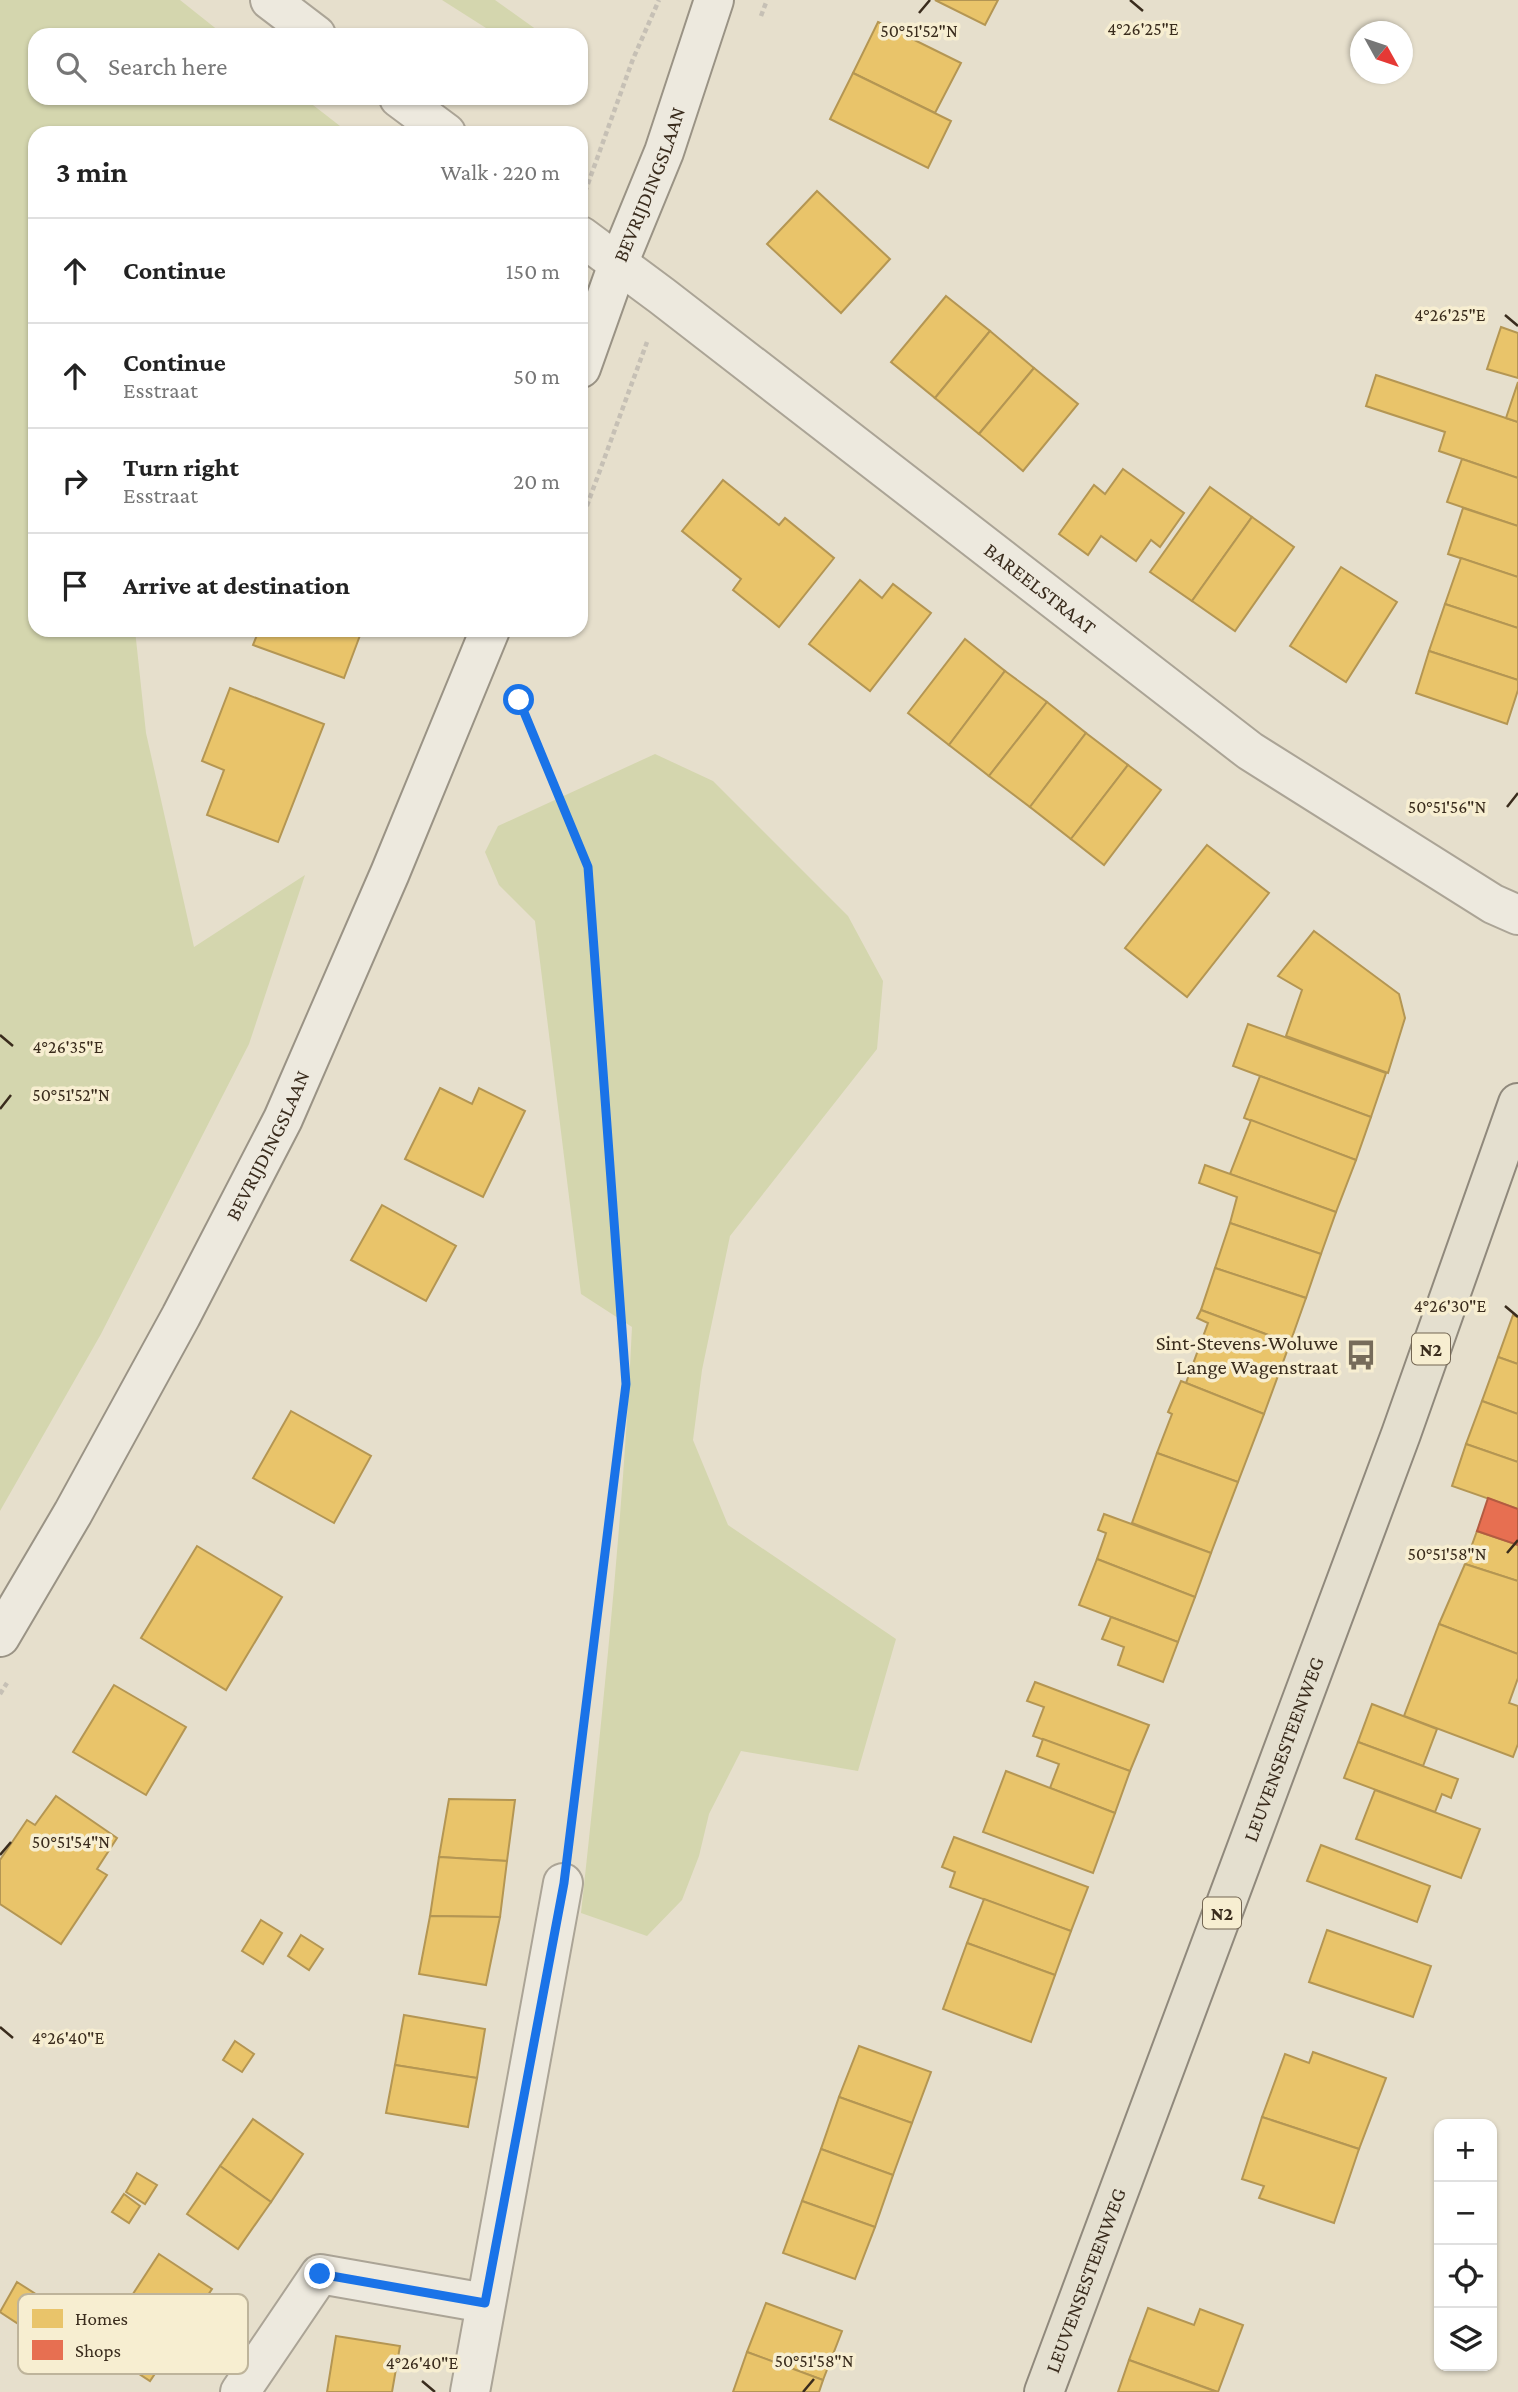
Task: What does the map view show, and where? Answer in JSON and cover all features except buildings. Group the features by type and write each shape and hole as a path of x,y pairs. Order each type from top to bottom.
{"main road":[{"name":"LEUVENSESTEENWEG","path":"1044,2392 1402,1434 1518,1103"}],"street":[{"path":"270,0 307,28"},
{"name":"BEVRIJDINGSLAAN","path":"588,348 618,264 664,152 714,0"},
{"path":"409,105 437,126"},
{"name":"BAREELSTRAAT","path":"588,241 1250,751 1493,904 1518,915"},
{"name":"BEVRIJDINGSLAAN","path":"0,1637 80,1500 181,1316 283,1119 390,873 487,637"},
{"path":"470,2392 564,1883"},
{"path":"240,2392 320,2274 485,2303"}],"path":[{"path":"588,184 633,59 659,0"},
{"path":"588,503 662,296"},
{"path":"515,690 588,867 626,1384 564,1883"}],"green space":[{"path":"0,0 180,0 215,28 28,28 28,105 313,105 340,126 28,126 28,637 136,637 146,733 194,947 305,875 249,1044 101,1334 0,1511"},
{"path":"442,0 495,0 534,28 486,28"},
{"path":"655,754 713,781 848,916 883,981 877,1049 730,1236 702,1370 693,1440 728,1525 896,1639 858,1771 741,1751 709,1814 699,1856 682,1900 647,1936 581,1913 617,1547 632,1327 581,1294 535,921 499,885 485,852 498,826"}],"place":[{"name":"Sint-Stevens-Woluwe Lange Wagenstraat","path":"1361,1355"}],"route":[{"path":"320,2274 485,2303 564,1883 626,1384 588,867 519,700"}]}
